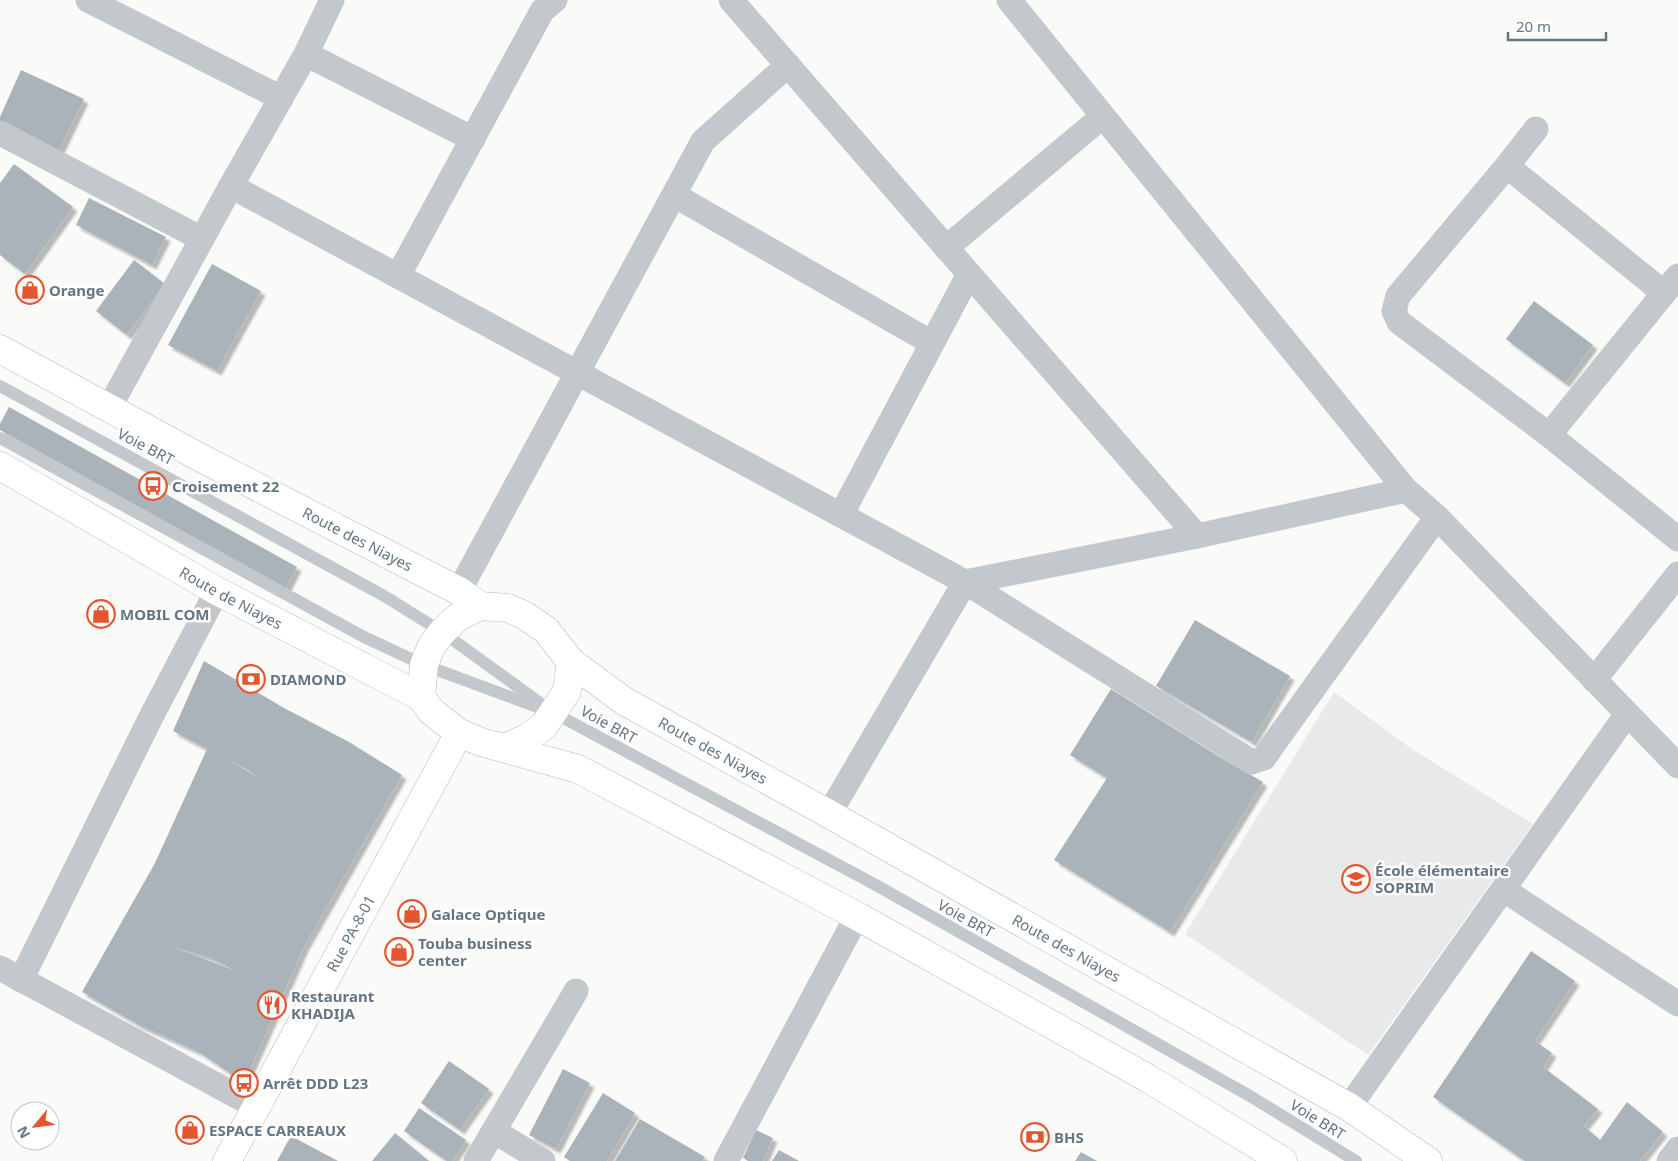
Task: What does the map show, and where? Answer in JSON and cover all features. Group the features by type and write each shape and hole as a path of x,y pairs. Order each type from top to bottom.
{"main road":[{"name":"Route des Niayes","path":"0,349 470,598 508,608 524,615 546,630 571,662 624,701 829,814 1349,1108 1428,1161"},
{"name":"Route de Niayes","path":"0,466 217,591 421,697 432,711 459,733"},
{"path":"421,697 424,665 431,647 442,632 458,617 470,598"},
{"path":"504,748 544,726 567,691 571,662"},
{"path":"459,733 481,742 578,769 857,916 1149,1079 1282,1161"},
{"name":"Rue PA-8-01","path":"227,1161 459,733"}],"street":[{"path":"88,0 281,98"},
{"path":"109,408 230,186 306,54 332,0"},
{"path":"398,276 542,11 555,0"},
{"path":"731,0 1197,536"},
{"path":"1008,0 1406,490 1436,517 1678,766"},
{"path":"306,54 473,139"},
{"path":"470,598 578,373 703,141 788,65"},
{"path":"946,248 1103,116"},
{"path":"1536,128 1508,166 1398,296 1394,311 1399,322 1549,435 1678,539"},
{"path":"0,133 202,239"},
{"path":"1508,166 1671,285 1549,435"},
{"path":"230,186 965,582 1252,762 1264,758 1436,517"},
{"path":"674,195 932,343"},
{"path":"840,515 969,274"},
{"path":"829,814 965,582 1197,536 1406,490"},
{"path":"1594,680 1678,574"},
{"path":"21,980 150,719 217,591"},
{"path":"1349,1108 1627,714"},
{"path":"1504,890 1678,1004"},
{"path":"726,1161 857,916"},
{"path":"0,968 257,1107"},
{"path":"476,1161 576,991"},
{"path":"494,1131 543,1161"},
{"path":"1669,1161 1678,1149"}],"lane":[{"name":"Voie BRT","path":"0,386 386,597 442,632 554,713 874,884 1250,1096 1356,1161"},
{"name":"Voie BRT","path":"0,438 364,637 424,665 554,713"}],"shaded area":[{"name":"École élémentaire SOPRIM","path":"1334,692 1412,749 1533,824 1368,1055 1185,934"}],"building":[{"path":"21,70 84,99 59,151 0,124 0,117"},
{"path":"14,164 73,207 25,274 0,255 0,183"},
{"path":"89,198 166,237 152,265 76,225"},
{"path":"134,260 165,284 127,335 96,311"},
{"path":"212,264 261,291 217,371 168,345"},
{"path":"1534,301 1593,345 1565,383 1506,339"},
{"path":"9,407 297,567 286,588 0,430 0,424"},
{"path":"1195,620 1290,676 1252,742 1156,686"},
{"path":"204,661 284,708 349,742 402,775 304,947 244,1083 199,1052 139,1025 82,992 155,863 207,749 173,731","holes":["224,758 250,771 256,776","173,947 208,957 236,971"]},
{"path":"1111,689 1263,782 1170,932 1054,860 1107,778 1070,755"},
{"path":"1531,951 1575,981 1535,1041 1552,1053 1543,1067 1598,1109 1584,1126 1600,1140 1627,1102 1663,1132 1640,1161 1525,1161 1433,1097"},
{"path":"449,1061 489,1089 460,1130 421,1103"},
{"path":"563,1069 590,1083 556,1149 529,1135"},
{"path":"603,1093 635,1113 607,1161 570,1161 564,1157"},
{"path":"419,1108 466,1140 452,1161 447,1161 404,1131"},
{"path":"640,1119 705,1157 702,1161 615,1161"},
{"path":"756,1130 773,1138 763,1161 748,1161 743,1158"},
{"path":"395,1133 429,1161 372,1161"},
{"path":"291,1136 338,1161 277,1161"},
{"path":"779,1150 799,1161 772,1161"},
{"path":"1081,1152 1097,1161 1075,1161"}],"place":[{"name":"Orange","path":"30,290"},
{"name":"Croisement 22","path":"153,486"},
{"name":"MOBIL COM","path":"101,614"},
{"name":"DIAMOND","path":"251,679"},
{"name":"École élémentaire SOPRIM","path":"1356,879"},
{"name":"Galace Optique","path":"412,914"},
{"name":"Touba business center","path":"399,952"},
{"name":"Restaurant KHADIJA","path":"272,1005"},
{"name":"Arrêt DDD L23","path":"244,1083"},
{"name":"ESPACE CARREAUX","path":"190,1130"},
{"name":"BHS","path":"1035,1137"}]}
